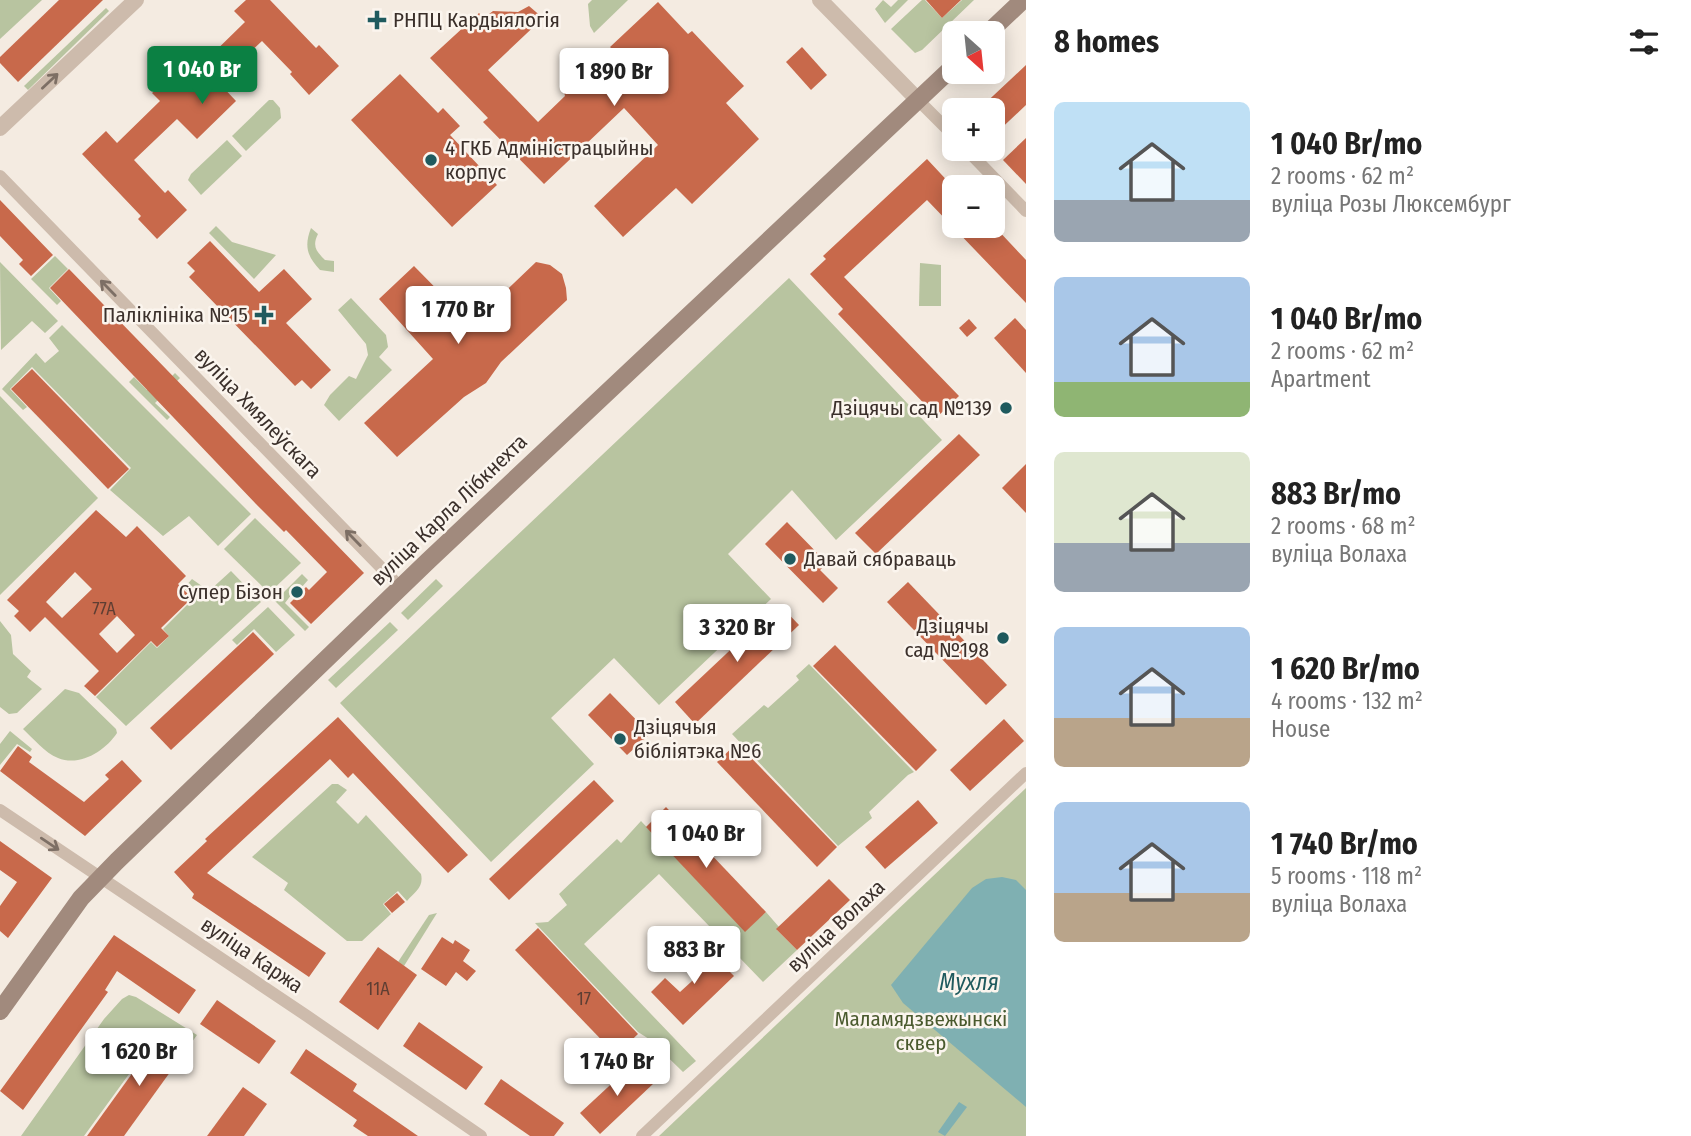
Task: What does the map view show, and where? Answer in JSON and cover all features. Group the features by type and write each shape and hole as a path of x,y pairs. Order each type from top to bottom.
{"main road":[{"path":"1001,21 1023,0"},
{"name":"вуліца Карла Лібкнехта","path":"0,1011 82,898 100,878 400,587 942,76"}],"street":[{"path":"0,128 136,0"},
{"path":"820,0 942,124"},
{"path":"978,161 1026,211"},
{"name":"вуліца Хмялеўскага","path":"0,176 400,587"},
{"name":"вуліца Волаха","path":"642,1136 1026,773"},
{"name":"вуліца Каржа","path":"0,810 481,1136"}],"green space":[{"path":"0,0 42,0 0,39"},
{"path":"592,0 628,0 594,33 590,26 588,4"},
{"path":"883,0 891,7 898,0 908,0 885,23 875,9"},
{"path":"922,0 942,18 962,0 974,0 952,21 942,21 942,31 922,50 915,53 891,29"},
{"path":"106,8 109,11 28,90 24,86"},
{"path":"269,100 273,100 280,108 281,118 246,151 232,136"},
{"path":"227,140 242,156 201,195 188,180"},
{"path":"216,226 232,242 276,255 254,279 209,233"},
{"path":"311,228 318,234 315,242 317,251 325,260 334,261 334,272 320,270 312,260 307,246"},
{"path":"55,256 68,269 49,288 61,301 57,305 31,279"},
{"path":"0,262 58,321 45,333 32,321 1,350"},
{"path":"920,263 941,265 941,306 919,306"},
{"path":"789,278 942,440 836,540 792,490 728,554 771,599 659,705 614,658 551,718 594,764 491,862 340,703"},
{"path":"351,298 386,335 388,347 379,357 392,370 339,421 324,405 349,376 356,379 368,355 366,344 338,310"},
{"path":"62,325 251,514 218,546 189,516 163,536 110,490 131,468 32,367 10,389 27,407 23,410 2,389 36,353 45,363 59,351 49,338"},
{"path":"175,373 180,378 155,403 170,417 167,420 129,382 134,377 147,390 165,374 170,378"},
{"path":"0,396 98,498 0,595"},
{"path":"255,518 301,563 269,593 224,549"},
{"path":"231,571 261,602 126,726 96,697 151,642 157,648 169,636 163,629 194,598 184,588 192,579 209,591"},
{"path":"302,574 308,580 301,588 298,586 285,603 309,627 305,631 275,601"},
{"path":"436,579 443,586 408,620 401,613"},
{"path":"268,607 295,635 276,652 254,629 237,645 232,640"},
{"path":"0,621 11,635 13,654 31,671 27,677 42,689 17,713 9,714 0,707"},
{"path":"390,622 398,630 336,688 328,680"},
{"path":"809,664 914,772 869,812 872,818 838,846 732,734 764,705 768,708 799,680 796,676"},
{"path":"65,689 79,693 116,729 117,733 106,746 83,759 66,760 53,756 23,729"},
{"path":"10,731 32,749 30,752 17,744 0,765 0,744"},
{"path":"332,784 338,784 347,790 336,802 358,824 366,815 421,874 422,879 416,892 407,901 398,891 383,904 391,914 362,941 347,941 284,890 288,883 252,857"},
{"name":"Маламядзвежынскі сквер","path":"1026,788 1026,1136 659,1136"},
{"path":"641,821 745,931 766,912 779,927 777,930 797,950 763,982 659,874 584,944 696,1061 683,1072 638,1032 535,923 548,922 567,905 559,894 617,839 621,843"},
{"path":"437,913 404,966 398,962 429,915"},
{"path":"129,995 197,1035 187,1049 161,1030 84,1136 21,1136 104,1019"}],"water":[{"name":"Мухля","path":"1002,877 1016,880 1026,890 1026,1107 903,1003 891,985 972,888 986,879"},
{"path":"959,1102 967,1107 945,1136 938,1132"}],"building":[{"path":"59,0 103,0 18,82 0,63 0,57"},
{"path":"246,0 270,0 316,48 319,45 339,66 309,95 290,74 292,72 262,41 218,82 236,101 197,139 177,119 134,160 165,193 168,190 187,210 157,239 138,219 141,216 82,154 106,131 117,143 160,101 152,93 191,57 200,66 245,22 234,11"},
{"path":"926,0 961,0 942,18"},
{"path":"658,2 688,34 692,31 744,86 726,103 759,139 692,204 676,188 623,237 594,206 658,145 624,108 544,184 483,122 488,118 430,58 479,13 484,18 493,11 518,12 529,6 543,18 488,70 538,122 565,96 564,92 572,89 598,66 619,56 610,47"},
{"path":"802,47 827,75 811,90 786,62"},
{"path":"1026,65 1026,105 1005,125 1005,98 991,98"},
{"name":"4 ГКБ Адміністрацыйны корпус","path":"400,74 438,113 443,108 460,126 450,135 497,185 452,227 351,120"},
{"path":"1026,138 1026,184 1004,161"},
{"path":"927,159 942,175 942,216 927,200 844,277 959,396 937,417 838,314 843,309 810,274 826,259 823,256"},
{"path":"0,200 53,255 31,276 19,264 23,260 0,236"},
{"path":"964,238 1005,238 1026,260 1026,303"},
{"name":"Паліклініка №15","path":"210,241 259,292 284,269 312,299 286,323 331,370 311,389 302,380 295,386 189,277 195,271 187,263"},
{"path":"536,262 550,265 562,274 567,300 501,362 486,383 464,397 397,457 364,423 433,359 379,299 414,266 471,324"},
{"path":"69,269 364,573 311,624 290,603 306,587 309,590 327,572 256,504 50,288"},
{"path":"1015,318 1026,330 1026,373 994,338"},
{"path":"969,319 977,328 967,337 959,328"},
{"path":"32,369 129,469 108,489 11,389"},
{"path":"959,434 980,455 876,554 855,533"},
{"path":"1026,464 1026,513 1002,488"},
{"path":"96,510 126,537 137,526 186,576 178,584 192,598 161,628 169,636 157,647 151,641 95,696 84,686 99,671 45,617 30,632 14,616 19,611 7,600","holes":["75,572 92,589 62,618 46,602","117,616 135,635 117,653 99,634"]},
{"path":"787,522 827,563 820,570 838,588 823,603 765,544"},
{"path":"908,582 1007,685 986,705 887,602"},
{"path":"779,604 799,625 695,724 675,702"},
{"path":"253,632 274,654 171,750 150,728"},
{"path":"835,645 937,750 916,771 813,666"},
{"path":"610,693 650,734 627,755 588,715"},
{"path":"338,717 468,855 448,873 353,773 348,778 330,759 207,873 326,953 309,977 192,898 194,894 174,872 207,841 205,839"},
{"path":"1004,719 1024,741 970,791 950,770"},
{"path":"737,743 837,847 817,867 717,762"},
{"path":"18,746 32,757 29,762 84,802 109,779 105,775 122,760 142,781 85,836 0,771"},
{"path":"594,780 614,801 509,900 489,879"},
{"path":"918,800 938,823 885,869 865,847"},
{"path":"666,807 766,912 745,932 646,827"},
{"path":"0,841 52,878 8,938 0,931 0,906 17,882 0,870"},
{"path":"829,879 850,900 797,950 776,929"},
{"path":"397,893 405,902 392,913 384,904"},
{"path":"538,928 638,1034 616,1055 515,950"},
{"path":"114,935 196,990 179,1014 117,971 105,990 108,992 23,1110 0,1091"},
{"path":"442,937 453,944 455,940 470,950 463,961 476,971 467,981 456,972 446,986 421,969"},
{"path":"701,943 734,976 683,1025 651,992 665,978 680,992 691,982 701,971 687,956"},
{"path":"378,947 417,975 378,1030 339,1002"},
{"path":"217,1000 276,1041 259,1064 200,1024"},
{"path":"419,1022 483,1067 466,1090 403,1046"},
{"path":"162,1032 186,1050 124,1136 87,1136"},
{"path":"306,1049 357,1084 353,1091 418,1136 368,1136 353,1126 357,1120 290,1073"},
{"path":"635,1062 654,1083 600,1134 580,1113"},
{"path":"501,1079 564,1123 554,1136 530,1136 484,1104"},
{"path":"243,1087 267,1104 244,1136 207,1136"}],"place":[{"name":"РНПЦ Кардыялогія","path":"377,20"},
{"name":"4 ГКБ Адміністрацыйны корпус","path":"431,160"},
{"name":"Паліклініка №15","path":"264,315"},
{"name":"Дзіцячы сад №139","path":"1006,408"},
{"name":"Давай сябраваць","path":"790,559"},
{"name":"Супер Бізон","path":"297,592"},
{"name":"Дзіцячы сад №198","path":"1003,638"},
{"name":"Дзіцячыя бібліятэка №6","path":"620,739"}]}
